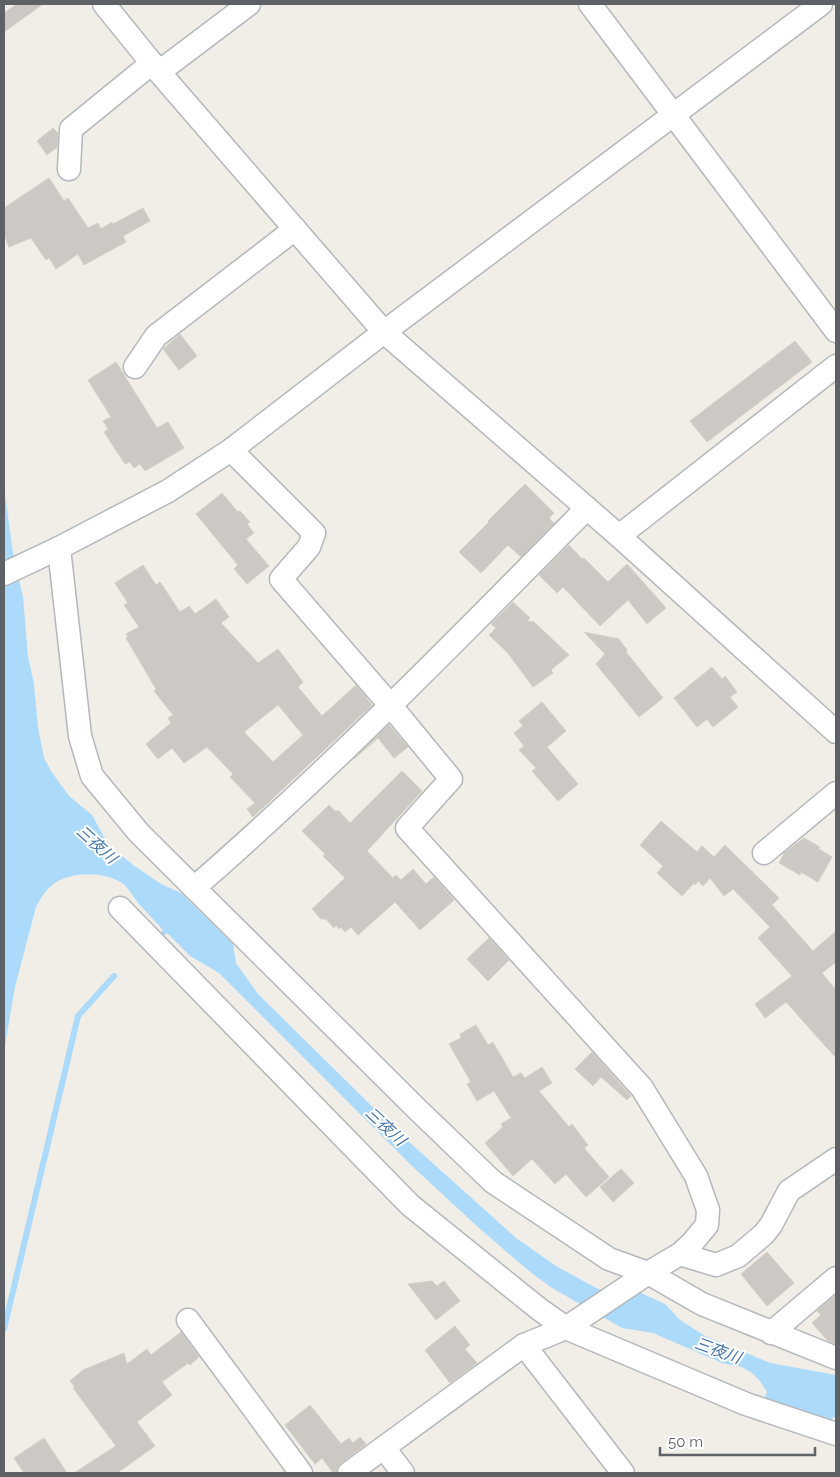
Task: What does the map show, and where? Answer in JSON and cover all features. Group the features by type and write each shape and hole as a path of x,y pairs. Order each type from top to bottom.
{"street":[{"path":"104,4 155,68 384,332 619,536 836,732"},
{"path":"69,169 70,129 249,4"},
{"path":"590,4 836,331"},
{"path":"4,574 59,548 168,491 231,450 384,332 821,4"},
{"path":"135,367 156,336 295,229"},
{"path":"619,536 836,366"},
{"path":"231,450 314,533 309,547 281,579 391,706 451,779 408,828 642,1088 696,1176 708,1210 707,1225 680,1254 566,1328 524,1345 349,1473"},
{"path":"194,888 261,830 391,706 587,508"},
{"path":"59,548 80,736 92,776 139,833 493,1182 609,1259 648,1273 702,1304 836,1358"},
{"path":"764,853 836,793"},
{"path":"120,908 410,1205 539,1309 566,1328 746,1404 836,1434"},
{"path":"680,1254 716,1265 738,1256 764,1234 771,1225 789,1191 795,1185 836,1159"},
{"path":"771,1333 836,1278"},
{"path":"188,1320 301,1473"},
{"path":"524,1345 623,1473"},
{"path":"384,1448 403,1473"}],"water":[{"name":"三夜川","path":"4,487 13,553 23,597 28,657 34,684 38,728 44,758 69,796 92,815 108,844 133,865 161,884 181,893 233,944 236,963 258,994 399,1133 516,1238 556,1266 598,1289 639,1292 665,1304 680,1320 705,1336 770,1363 836,1375 836,1417 833,1417 831,1423 764,1398 767,1392 760,1381 742,1367 722,1363 653,1333 622,1328 552,1288 529,1271 413,1167 219,973 190,956 167,933 163,936 160,933 163,930 127,888 115,879 87,874 68,877 52,885 41,898 36,907 15,987 4,1051"}],"building":[{"path":"17,4 43,4 4,32 4,13"},
{"path":"53,128 58,133 57,147 47,155 37,141"},
{"path":"49,178 64,201 68,198 88,228 98,223 101,229 143,208 150,221 123,236 126,242 84,265 78,254 56,269 49,258 46,260 31,238 9,247 4,234 4,208"},
{"path":"180,334 197,356 179,370 163,349"},
{"path":"795,341 812,362 707,442 690,421"},
{"path":"116,362 157,428 168,422 184,448 145,471 140,464 134,468 130,462 125,464 104,432 108,429 103,421 111,417 88,380"},
{"path":"525,484 554,513 549,518 554,523 521,557 508,545 481,573 459,552"},
{"path":"222,493 238,512 240,511 250,522 247,524 254,533 246,539 269,566 247,584 234,569 238,565 196,514"},
{"path":"569,545 608,582 627,564 666,608 647,624 628,600 600,626 563,587 557,593 539,575"},
{"path":"143,565 156,585 160,582 180,612 189,606 195,614 216,599 229,617 221,623 258,663 278,649 303,682 298,687 322,716 356,685 372,705 253,817 247,809 255,803 230,777 233,774 207,747 184,763 172,748 158,759 146,744 171,723 168,718 173,715 154,691 156,689 126,638 128,637 126,634 139,627 124,605 128,603 115,583","holes":["278,705 303,735 273,762 244,732"]},
{"path":"513,602 530,618 527,621 534,622 569,655 551,670 553,673 533,687 507,652 489,635 496,628 491,624"},
{"path":"584,632 619,639 627,650 626,652 663,698 639,717 596,664 605,654"},
{"path":"712,667 722,679 725,676 737,692 730,697 738,707 713,727 707,719 697,727 674,698"},
{"path":"542,702 566,731 547,747 578,784 558,801 532,771 536,768 519,750 524,746 514,733 523,726 519,721"},
{"path":"389,725 408,747 394,758 378,738 354,759"},
{"path":"402,771 422,791 367,851 393,878 396,875 401,880 413,869 426,884 434,877 454,900 420,930 395,902 358,935 351,927 345,932 336,925 334,928 326,919 321,919 312,909 345,878 302,831 329,805 336,812 338,810 350,823"},
{"path":"661,821 697,852 702,846 714,857 725,845 779,898 772,905 813,951 836,931 836,962 822,973 836,990 836,1058 786,1002 765,1018 755,1004 792,976 758,938 770,927 733,889 724,896 710,878 703,886 698,881 695,885 694,883 682,896 657,873 663,866 640,845"},
{"path":"804,838 820,847 819,849 832,857 818,882 801,872 800,875 779,863 785,852"},
{"path":"489,938 509,960 488,981 467,959"},
{"path":"476,1025 488,1045 493,1042 513,1077 521,1073 525,1078 542,1067 552,1083 539,1091 569,1127 572,1124 588,1145 584,1148 609,1177 586,1197 566,1174 555,1184 532,1159 513,1176 485,1143 503,1127 501,1124 511,1118 494,1091 477,1101 467,1084 471,1082 449,1044 461,1038 460,1034"},
{"path":"592,1052 631,1096 627,1100 601,1077 593,1086 575,1069"},
{"path":"621,1169 634,1183 613,1202 600,1187"},
{"path":"767,1252 794,1283 767,1306 741,1274"},
{"path":"432,1281 437,1286 444,1281 460,1301 436,1320 408,1284"},
{"path":"836,1295 836,1344 828,1341 812,1323 821,1315 817,1311"},
{"path":"455,1326 470,1345 465,1349 477,1363 450,1383 425,1350"},
{"path":"181,1332 199,1357 190,1365 188,1363 162,1382 172,1395 137,1422 155,1446 117,1473 74,1473 116,1446 73,1388 75,1387 70,1381 83,1370 124,1353 127,1364 147,1349 151,1355"},
{"path":"310,1405 341,1444 349,1438 353,1443 360,1437 366,1444 341,1463 337,1467 336,1473 333,1473 322,1458 315,1464 285,1425"},
{"path":"44,1438 67,1473 24,1473 14,1458"}],"waterway":[{"path":"4,1329 78,1016 114,976"}]}
